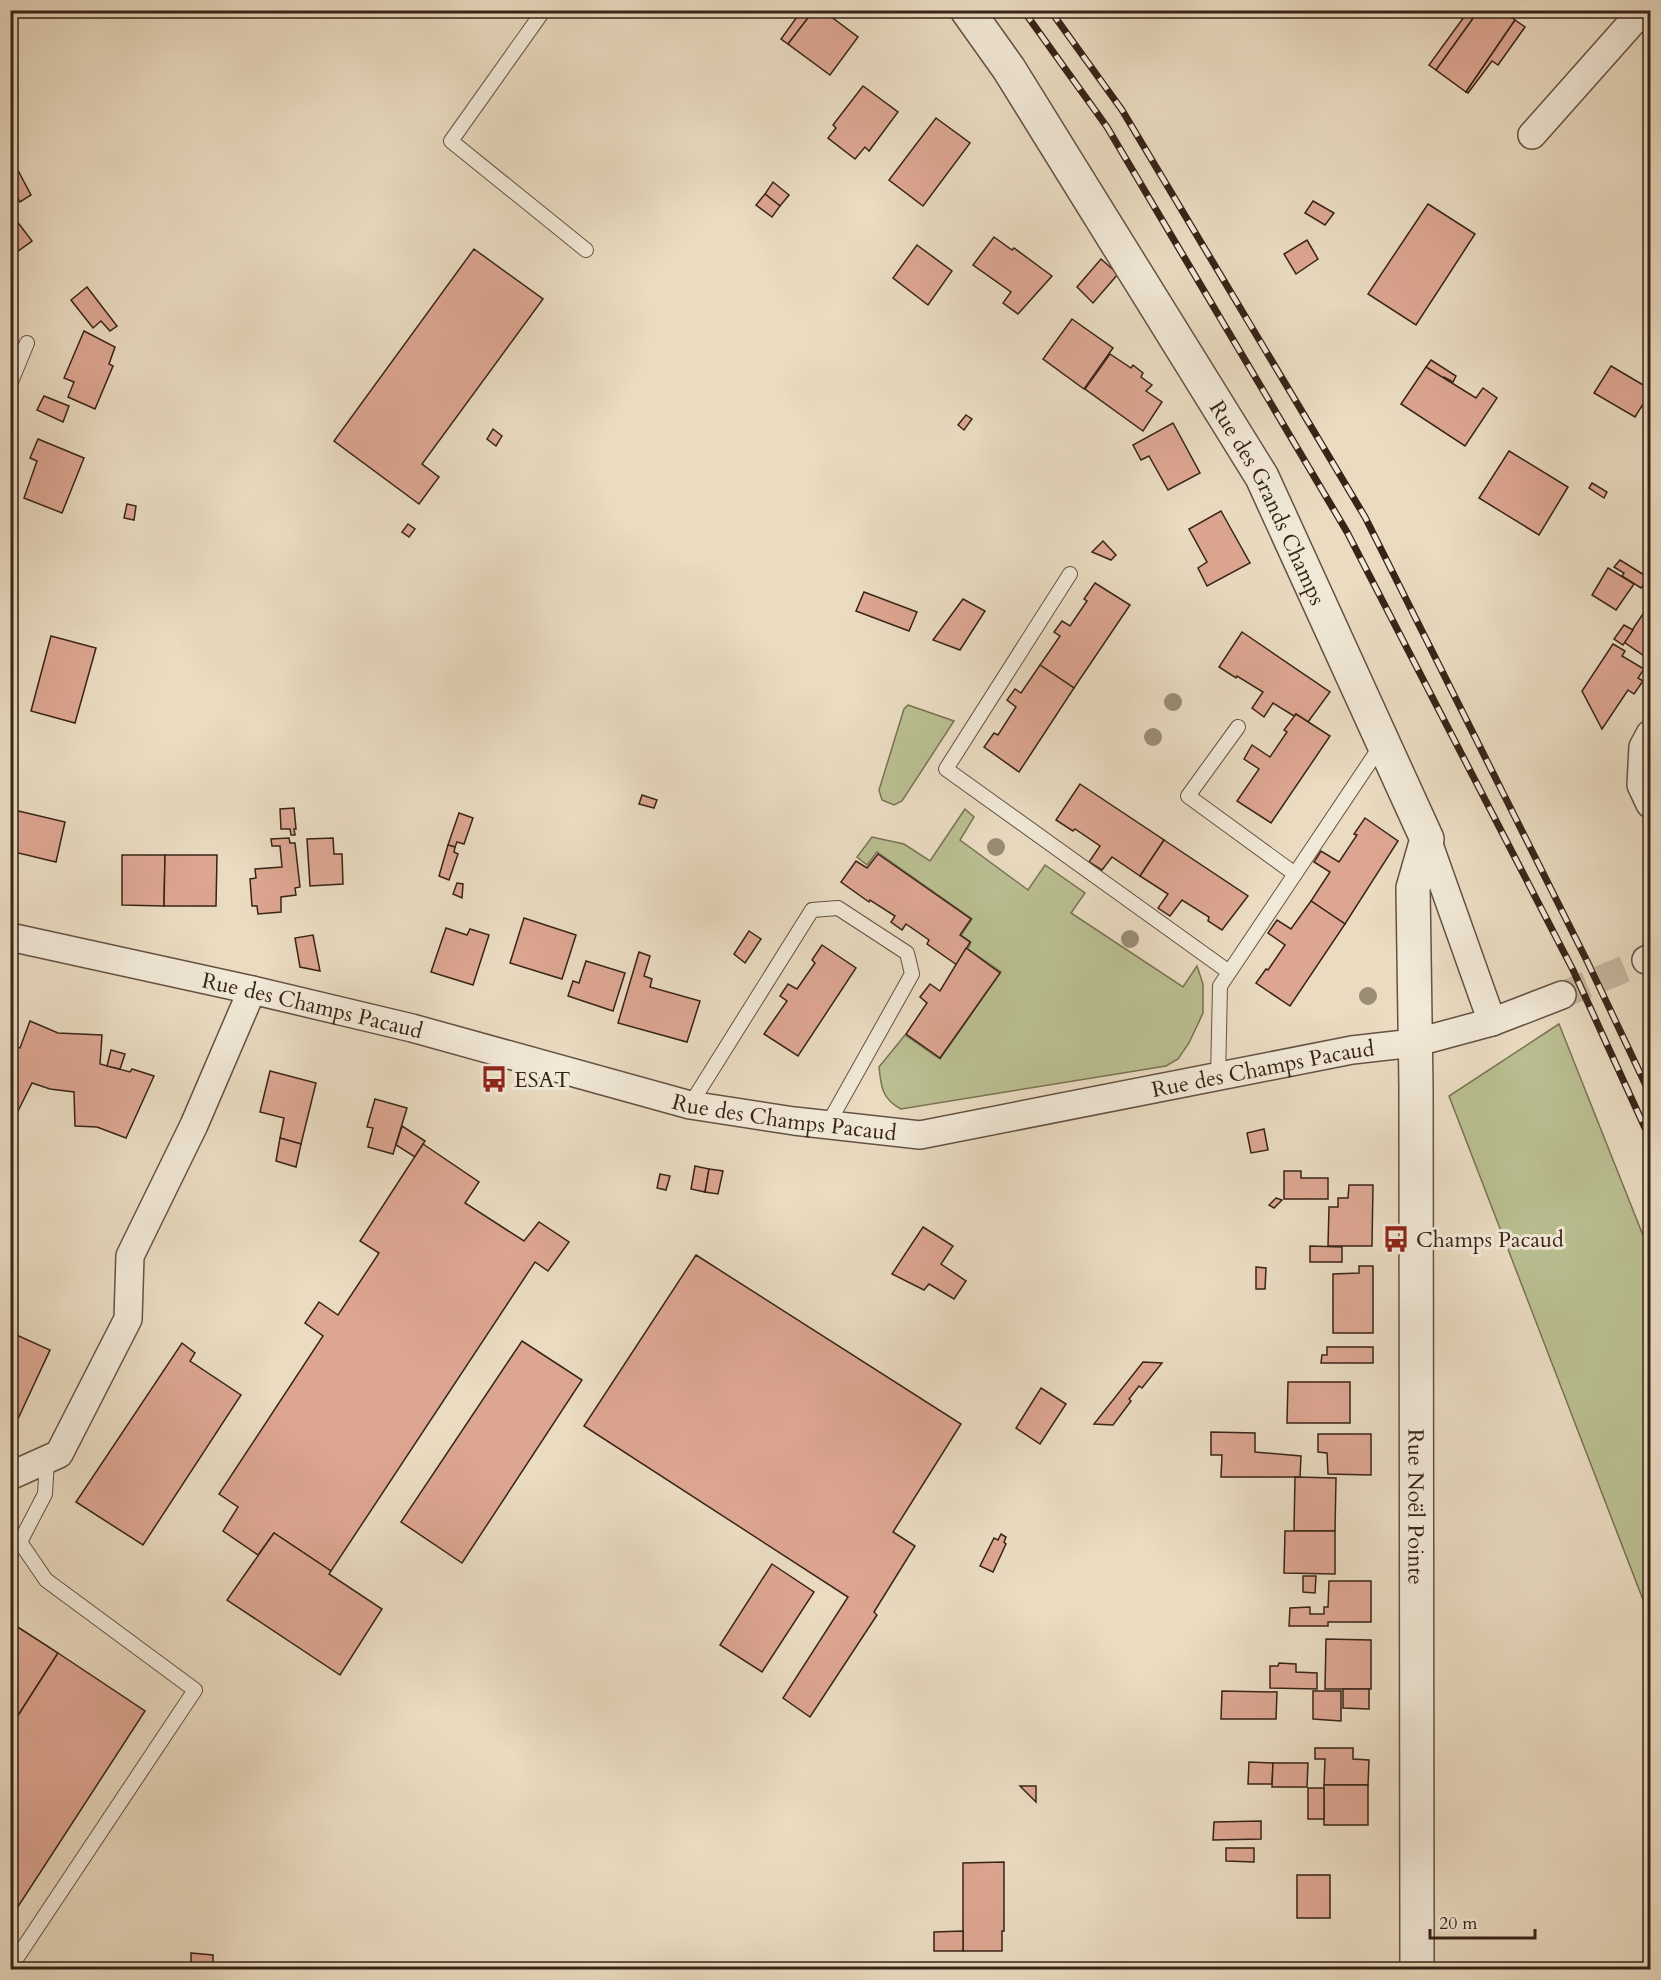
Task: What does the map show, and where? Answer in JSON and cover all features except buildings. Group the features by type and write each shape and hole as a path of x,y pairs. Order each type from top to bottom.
{"street":[{"name":"Rue des Grands Champs","path":"967,10 1015,79 1262,477 1427,839"},
{"path":"1532,135 1643,10"},
{"path":"1650,734 1643,747 1641,785 1650,804"},
{"path":"1427,839 1492,1022"},
{"path":"1414,1042 1413,888 1427,839"},
{"name":"Rue des Champs Pacaud","path":"10,937 412,1028 690,1105 920,1135 1352,1050 1414,1042 1492,1022 1562,995"},
{"path":"10,1476 59,1454 128,1319 130,1256 194,1125 252,990"},
{"name":"Rue Noël Pointe","path":"1414,1042 1417,1134 1417,1970"}],"lane":[{"path":"544,10 451,141 586,250"},
{"path":"10,384 27,343"},
{"path":"1070,574 946,769 1229,972"},
{"path":"1238,727 1188,796 1295,874"},
{"path":"1218,1077 1220,986 1383,743"},
{"path":"690,1105 812,910 838,908 907,953 912,974 828,1124"},
{"path":"10,1968 195,1690 46,1580 15,1542 45,1494 47,1460"}],"green space":[{"path":"908,705 954,721 902,801 894,805 882,800 879,790 904,709"},
{"path":"965,809 974,817 960,840 1028,890 1045,865 1085,893 1071,913 1183,987 1197,966 1203,984 1203,1013 1189,1043 1178,1059 1166,1066 901,1109 886,1097 879,1067 905,1035 940,1059 1001,972 968,949 971,942 961,935 972,919 877,852 867,865 857,857 872,837 904,844 930,861"},
{"path":"1559,1024 1650,1253 1650,1618 1449,1096"}],"tunnel":[{"path":"1562,995 1646,960"}],"railway":[{"path":"1023,10 1107,127 1347,532 1573,970 1650,1139"},
{"path":"1050,10 1122,110 1365,517 1588,963 1650,1094"}],"place":[{"name":"ESAT","path":"494,1079"},
{"name":"Champs Pacaud","path":"1396,1239"}]}
